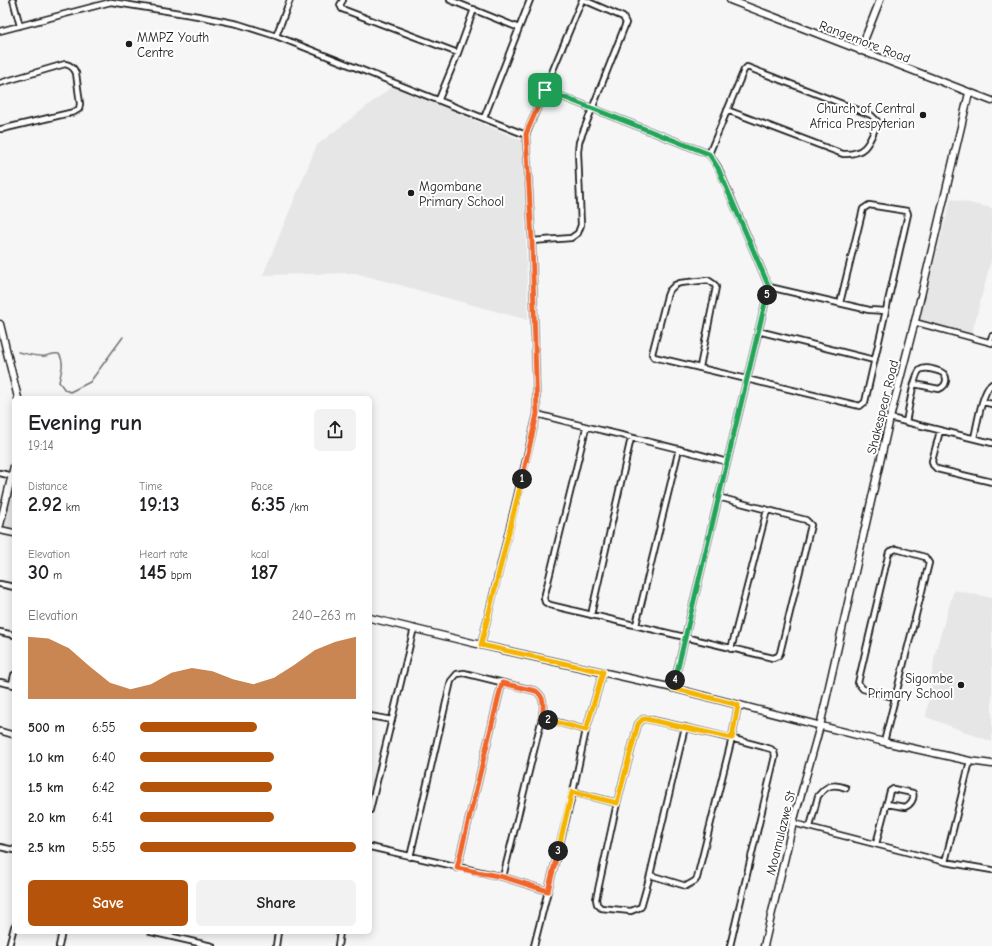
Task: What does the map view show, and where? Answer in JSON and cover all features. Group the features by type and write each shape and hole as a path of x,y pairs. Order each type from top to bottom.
{"street":[{"path":"13,0 20,26"},
{"path":"276,36 290,0"},
{"path":"343,0 340,5 342,9 458,53"},
{"path":"450,0 519,28"},
{"path":"484,118 530,0"},
{"path":"481,645 537,414 532,241 526,134 583,0 623,17 626,23 578,147 581,225 578,233 571,238 532,241"},
{"name":"Rangemore Road","path":"730,0 992,101"},
{"path":"860,51 880,0"},
{"path":"0,31 107,1 198,16 238,24 276,36 526,134"},
{"path":"439,99 474,9"},
{"path":"0,83 65,64 69,65 76,73 80,104 74,112 0,129"},
{"path":"709,154 726,110 744,70 748,67 871,115 877,121 877,124 868,145 862,151 852,155 843,154 726,110"},
{"path":"545,90 709,154 718,168 769,287 673,688"},
{"name":"Shakespear Road","path":"820,726 890,418 969,93"},
{"path":"700,367 716,287 708,280 680,283 675,285 670,291 667,296 652,354 655,357 860,406 865,402 908,214 906,210 869,204 863,209 840,303"},
{"path":"769,287 869,310 886,311"},
{"path":"914,322 991,342 992,336"},
{"path":"0,324 18,396"},
{"path":"758,331 874,360"},
{"path":"906,422 914,384 917,373 920,369 926,368 943,373 946,378 942,388 939,389 914,384"},
{"path":"974,438 988,387 992,384"},
{"path":"983,402 992,404"},
{"path":"537,414 586,428 679,449 726,462"},
{"path":"890,418 992,443"},
{"path":"586,428 544,598 550,606 636,625 731,649 773,658 778,656 780,653 810,525 806,520 718,497"},
{"path":"940,431 932,462 937,469 992,482"},
{"path":"591,615 631,438"},
{"path":"636,625 679,449"},
{"path":"0,474 12,476 0,525"},
{"path":"731,649 767,510"},
{"path":"0,530 12,533"},
{"path":"884,742 896,698 929,564 925,557 896,549 889,552 858,683 863,689 896,698"},
{"path":"0,584 12,587"},
{"path":"372,618 481,645 673,688 884,742 970,761 992,764"},
{"path":"372,802 414,628"},
{"path":"0,632 12,635"},
{"path":"534,946 586,730 603,672"},
{"path":"410,857 451,681 457,674 464,673 536,691 540,694 543,700 542,718 503,877"},
{"path":"0,682 12,685"},
{"path":"457,868 502,683"},
{"path":"650,875 686,886 695,881 697,878 732,738 738,705"},
{"path":"372,716 392,720"},
{"path":"542,718 586,730"},
{"path":"685,727 650,875 640,907 631,911 601,908 597,904 596,899 617,803 638,724 643,719 685,727 732,738 771,749 775,756 730,946"},
{"name":"Moamulazwe St","path":"764,946 793,823 820,726"},
{"path":"0,731 12,734"},
{"path":"945,862 970,761"},
{"path":"810,827 818,796 821,792 831,785 846,788"},
{"path":"876,844 890,791 893,789 913,793 914,795 911,804 905,807 887,804"},
{"path":"572,792 617,803"},
{"path":"793,823 945,862 992,870"},
{"path":"0,847 12,850"},
{"path":"372,848 457,868 503,877 548,891"},
{"path":"9,946 12,934"},
{"path":"59,946 62,934"},
{"path":"160,934 212,946"},
{"path":"276,946 278,934"},
{"path":"338,946 340,934"}],"shaded area":[{"name":"Mgombane Primary School","path":"393,86 523,141 528,320 355,273 263,275 317,145"},
{"path":"951,199 992,208 992,257 972,333 919,321"},
{"path":"12,484 12,531 1,528"},
{"name":"Sigombe Primary School","path":"954,590 992,598 992,742 926,717 935,653"}],"waterway":[{"path":"18,352 39,356 59,354 62,361 59,382 65,390 70,392 90,382 123,337"}],"place":[{"name":"MMPZ Youth Centre","path":"129,44"},
{"name":"Church of Central Africa Prespyterian","path":"923,115"},
{"name":"Mgombane Primary School","path":"411,193"},
{"name":"Sigombe Primary School","path":"961,685"}],"route":[{"path":"545,90 709,154 718,168 733,201 769,287 673,688 738,705 732,738 643,719 638,724 617,803 572,792 548,891 503,877 457,868 502,683 536,691 540,694 543,700 542,718 586,730 603,672 481,645 537,414 532,241 526,134 545,90"}]}
